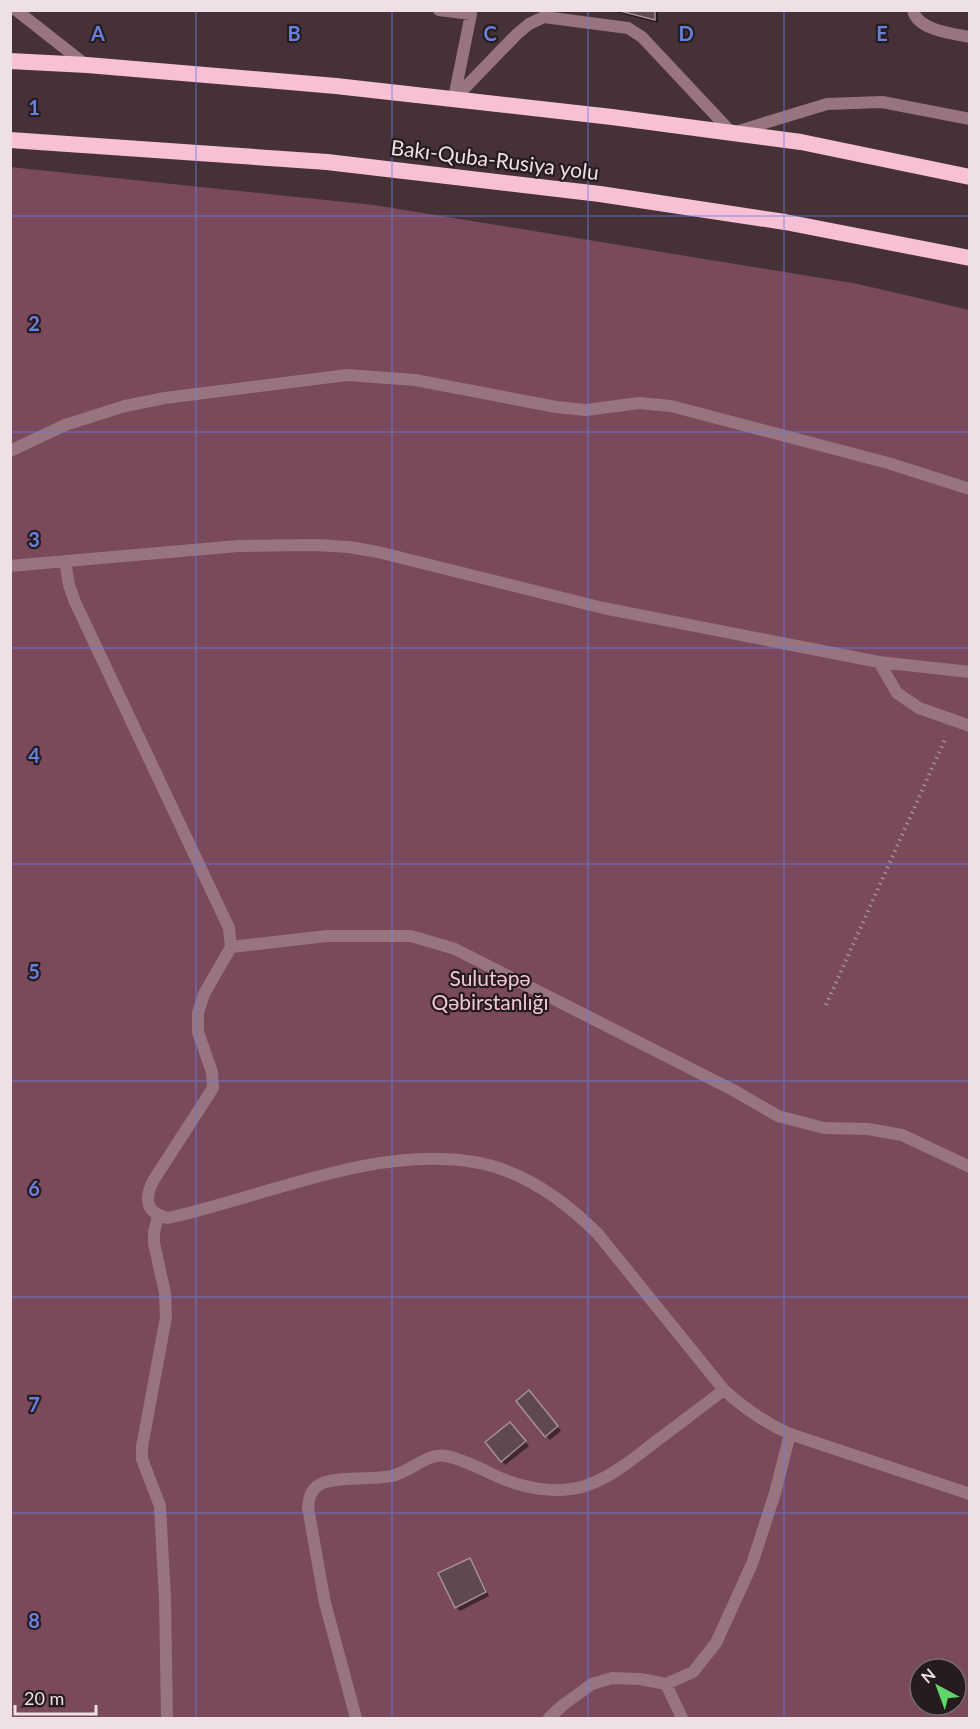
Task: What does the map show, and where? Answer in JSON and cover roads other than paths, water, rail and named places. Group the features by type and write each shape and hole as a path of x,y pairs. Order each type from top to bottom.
{"highway":[{"path":"10,61 87,65 336,86 612,117 801,142 969,177"},
{"name":"Bakı-Quba-Rusiya yolu","path":"10,140 327,162 588,193 785,222 969,258"}],"street":[{"path":"16,10 87,65"},
{"path":"439,10 472,12 454,99"},
{"path":"913,10 914,16 925,25 969,37"},
{"path":"454,99 517,34 529,24 544,17 628,28 642,37 732,133 827,104 882,102 969,119"},
{"path":"10,451 65,425 125,406 165,398 347,375 415,380 556,407 586,410 639,403 671,406 888,463 969,489"},
{"path":"10,566 238,546 349,547 378,552 603,608 879,662 969,672"},
{"path":"65,561 69,585 75,602 220,904 229,928 231,947 204,994 198,1013 198,1032 212,1072 213,1088 147,1192 151,1210 158,1216 168,1218 352,1168 403,1160 474,1162 496,1168 550,1193 575,1211 598,1234 724,1390 747,1410 790,1434 969,1494"},
{"path":"879,662 897,693 919,708 969,726"},
{"path":"231,947 327,936 411,936 455,949 733,1090 778,1116 824,1128 868,1129 902,1135 969,1167"},
{"path":"158,1216 154,1244 165,1293 166,1317 142,1447 142,1459 160,1506 165,1599 167,1719"},
{"path":"356,1719 325,1603 308,1508 310,1493 320,1484 390,1477 406,1473 430,1458 443,1455 460,1459 496,1476 537,1489 562,1491 586,1485 615,1472 724,1390"},
{"path":"549,1719 563,1705 592,1684 612,1678 640,1679 666,1684 693,1672 716,1643 752,1564 775,1493 790,1434"},
{"path":"666,1684 682,1719"}],"park label":[{"name":"Sulutəpə Qəbirstanlığı","path":"490,989"}]}
